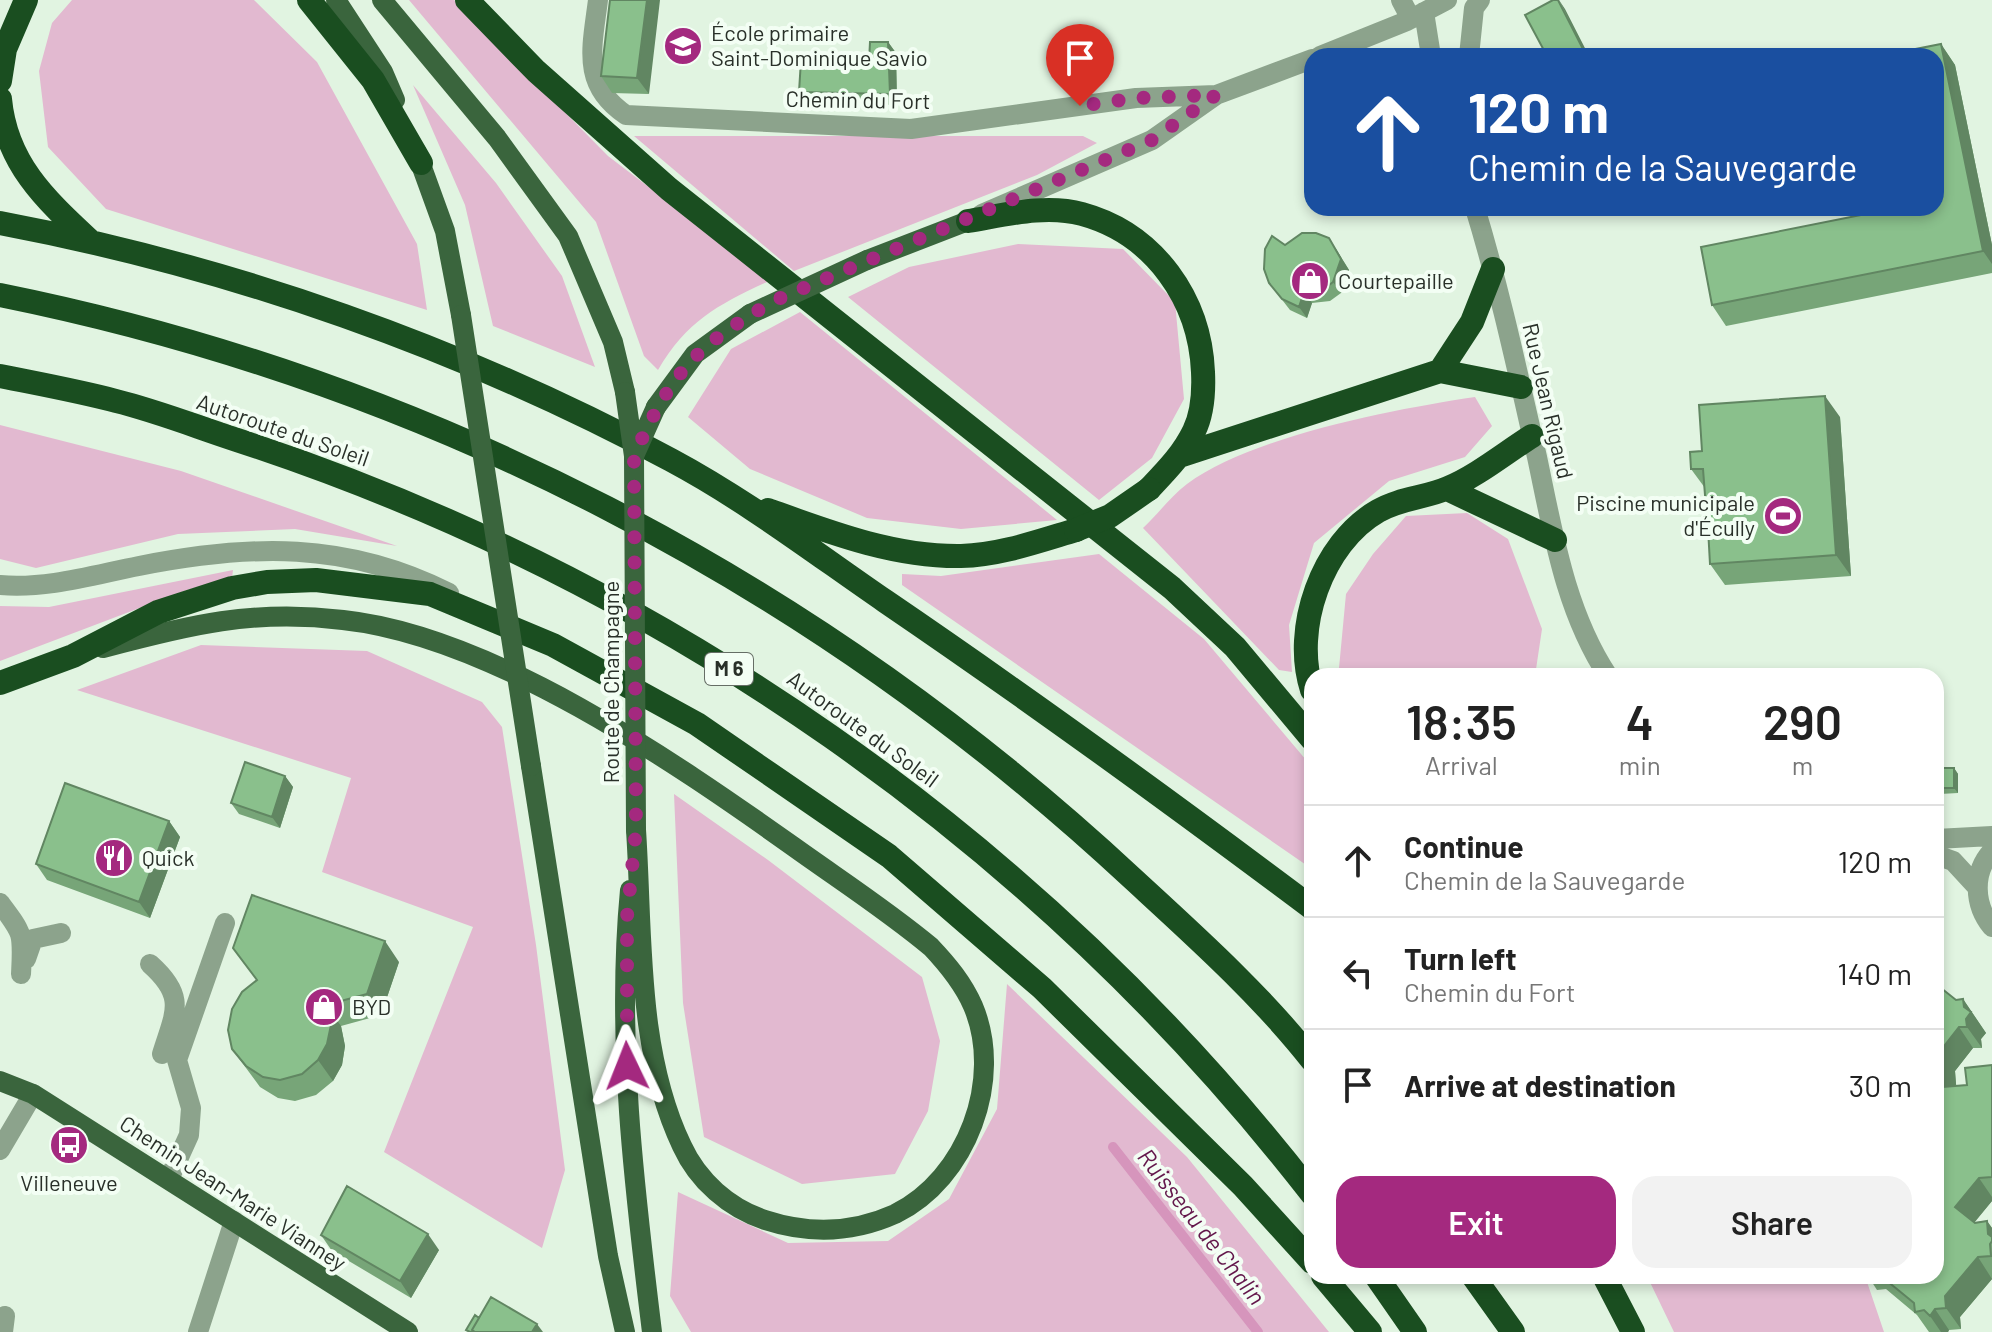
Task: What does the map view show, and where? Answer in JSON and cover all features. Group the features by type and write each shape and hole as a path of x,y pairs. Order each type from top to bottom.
{"highway":[{"path":"0,81 5,49 26,0"},
{"path":"309,0 373,80 421,163"},
{"path":"467,0 536,71 669,189 1172,588 1235,647 1304,729"},
{"path":"0,99 6,135 23,173 44,198 89,240"},
{"path":"735,498 832,533 931,555 995,552 1076,530 1110,516 1149,489 1179,456 1201,411 1202,352 1186,298 1158,260 1121,232 1081,214 1043,210 968,221"},
{"path":"0,223 89,240 309,304 422,345 673,461 735,498 955,648 1304,902"},
{"path":"1440,371 1472,322 1493,269"},
{"path":"0,295 78,311 281,368 510,458 562,482 707,560 852,653 1080,829 1198,938 1304,1051"},
{"path":"1179,456 1440,371 1521,387"},
{"name":"Autoroute du Soleil","path":"0,376 118,401 298,460 433,512 597,592 768,693 909,792 1030,892 1124,979 1216,1076 1304,1184"},
{"path":"1309,668 1306,652 1309,619 1326,567 1341,543 1375,512 1399,500 1447,489 1532,436"},
{"path":"1447,489 1555,540"},
{"path":"0,683 73,656 158,612 232,588 316,580 430,594 553,645 697,724 889,856 1042,988 1243,1186 1304,1253"},
{"path":"1330,1284 1370,1332"},
{"path":"1382,1284 1415,1332"},
{"path":"1479,1284 1513,1332"},
{"path":"1608,1284 1633,1332"}],"main road":[{"path":"336,0 383,72 445,231 461,315 608,1256 625,1332"},
{"name":"Route de Champagne","path":"382,0 497,138 568,236 613,342 625,392 634,456 636,830 627,917 627,1080 634,1176 652,1332"},
{"path":"634,456 656,407 695,354 750,314 867,260 968,221"},
{"path":"73,656 224,618 304,616 377,625 450,646 551,695 666,760 737,807 931,947 956,976 974,1008 982,1038 984,1079 969,1134 945,1172 898,1212 852,1228 802,1229 737,1207 696,1170 671,1121 657,1068 647,1010 636,830"},
{"name":"Chemin Jean-Marie Vianney","path":"0,1065 33,1094 408,1332"},
{"name":"Chemin Jean-Marie Vianney","path":"0,1081 33,1094"},
{"path":"608,1256 610,1332"}],"street":[{"name":"Chemin du Fort","path":"598,0 592,73 606,101 626,115 911,129 1136,98 1216,95"},
{"path":"1401,0 1418,16 1428,48"},
{"path":"1340,48 1418,16 1447,0"},
{"path":"1470,48 1474,8 1480,0"},
{"path":"968,221 1054,180 1152,140 1216,95 1304,62"},
{"name":"Rue Jean Rigaud","path":"1477,216 1493,269 1555,540 1575,611 1603,668"},
{"name":"Rue Jean Rigaud","path":"1486,216 1493,269"},
{"path":"0,585 65,582 195,555 285,549 324,553 409,573 553,645"},
{"path":"1944,839 1992,836"},
{"path":"1992,851 1980,870 1977,887 1979,903 1992,927"},
{"path":"1944,858 1953,861 1977,887"},
{"path":"0,903 14,918 23,936 21,974 33,939 61,933"},
{"path":"170,1057 225,923"},
{"path":"150,964 169,981 178,1004 170,1057 191,1108 189,1135 169,1179"},
{"path":"0,1150 33,1094"},
{"path":"198,1332 234,1221"}],"shaded area":[{"path":"72,0 254,0 317,62 417,244 427,310 106,209 48,147 39,71 52,23"},
{"path":"409,0 454,0 608,156 771,280 736,297 693,325 658,370 644,356 596,222"},
{"path":"413,85 496,183 562,276 595,367 493,326 465,205"},
{"path":"634,136 1083,136 1097,143 1037,175 794,271"},
{"path":"1018,244 1123,249 1175,302 1184,399 1152,458 1099,500 848,297 909,267"},
{"path":"800,312 1057,520 961,529 867,518 750,469 688,417 731,349"},
{"path":"1475,397 1492,426 1465,457 1389,481 1314,543 1289,625 1292,672 1279,670 1143,528 1187,484 1248,452 1366,417"},
{"path":"0,425 181,471 397,546 295,529 178,534 36,568 0,559"},
{"path":"1467,513 1508,539 1542,629 1536,668 1339,668 1346,594 1373,554 1406,516"},
{"path":"1099,554 1204,639 1304,758 1304,863 902,585 902,574 941,576"},
{"path":"233,570 232,578 187,590 0,661 0,606 49,607"},
{"path":"201,645 367,651 482,702 502,727 536,945 565,1170 542,1248 384,1152 473,927 322,872 351,778 77,690"},
{"path":"674,794 768,860 922,977 940,1041 928,1111 895,1174 802,1184 704,1137 683,1003"},
{"path":"1007,984 1187,1157 1329,1332 691,1332 670,1296 678,1192 788,1243 888,1241 949,1199 997,1109"},
{"path":"1651,1284 1868,1284 1884,1332 1674,1332"}],"building":[{"path":"610,0 647,0 637,78 601,76"},
{"path":"1558,0 1582,48 1543,48 1525,15"},
{"path":"870,42 888,42 890,94 799,92 801,60 869,62"},
{"path":"1941,44 1942,48 1921,48"},
{"path":"1944,59 1983,251 1712,305 1701,247 1856,216 1944,216"},
{"name":"Courtepaille","path":"1302,233 1316,233 1329,238 1341,259 1333,282 1323,290 1304,292 1299,307 1282,299 1269,283 1264,269 1265,249 1272,236 1285,245"},
{"name":"Piscine municipale d'Écully","path":"1825,396 1836,555 1710,564 1708,528 1701,529 1701,521 1707,521 1703,469 1691,469 1690,452 1702,451 1699,405"},
{"path":"245,762 285,776 272,817 231,803"},
{"path":"1944,768 1954,768 1954,788 1944,788"},
{"name":"Quick","path":"65,783 169,821 139,902 36,864"},
{"name":"BYD","path":"252,895 385,941 367,994 326,1005 331,1025 327,1044 318,1060 302,1074 280,1080 263,1077 246,1066 232,1049 228,1030 232,1009 242,992 257,980 233,948"},
{"path":"1944,990 1956,1000 1963,999 1964,1007 1971,1012 1966,1019 1967,1027 1959,1027 1944,1046"},
{"path":"1992,1065 1992,1177 1979,1178 1955,1207 1975,1223 1987,1221 1988,1234 1992,1237 1991,1256 1978,1257 1945,1296 1946,1308 1935,1309 1930,1316 1924,1310 1915,1312 1914,1303 1891,1284 1944,1284 1944,1087 1967,1085 1965,1068"},
{"path":"347,1186 428,1234 400,1281 321,1235"},
{"path":"491,1297 537,1324 532,1332 472,1330"},
{"path":"475,1315 479,1318 473,1332 470,1332 466,1330"}],"waterway":[{"name":"Ruisseau de Chalin","path":"1113,1147 1258,1332"}],"place":[{"name":"École primaire Saint-Dominique Savio","path":"683,46"},
{"name":"Courtepaille","path":"1310,281"},
{"name":"Piscine municipale d'Écully","path":"1783,516"},
{"name":"Quick","path":"114,858"},
{"name":"BYD","path":"324,1007"},
{"name":"Villeneuve","path":"69,1145"}],"route":[{"path":"627,1066 627,917 636,830 634,456 656,407 678,372 695,354 730,326 778,299 968,221 1054,180 1152,140 1216,95 1136,98 1080,106"}]}
